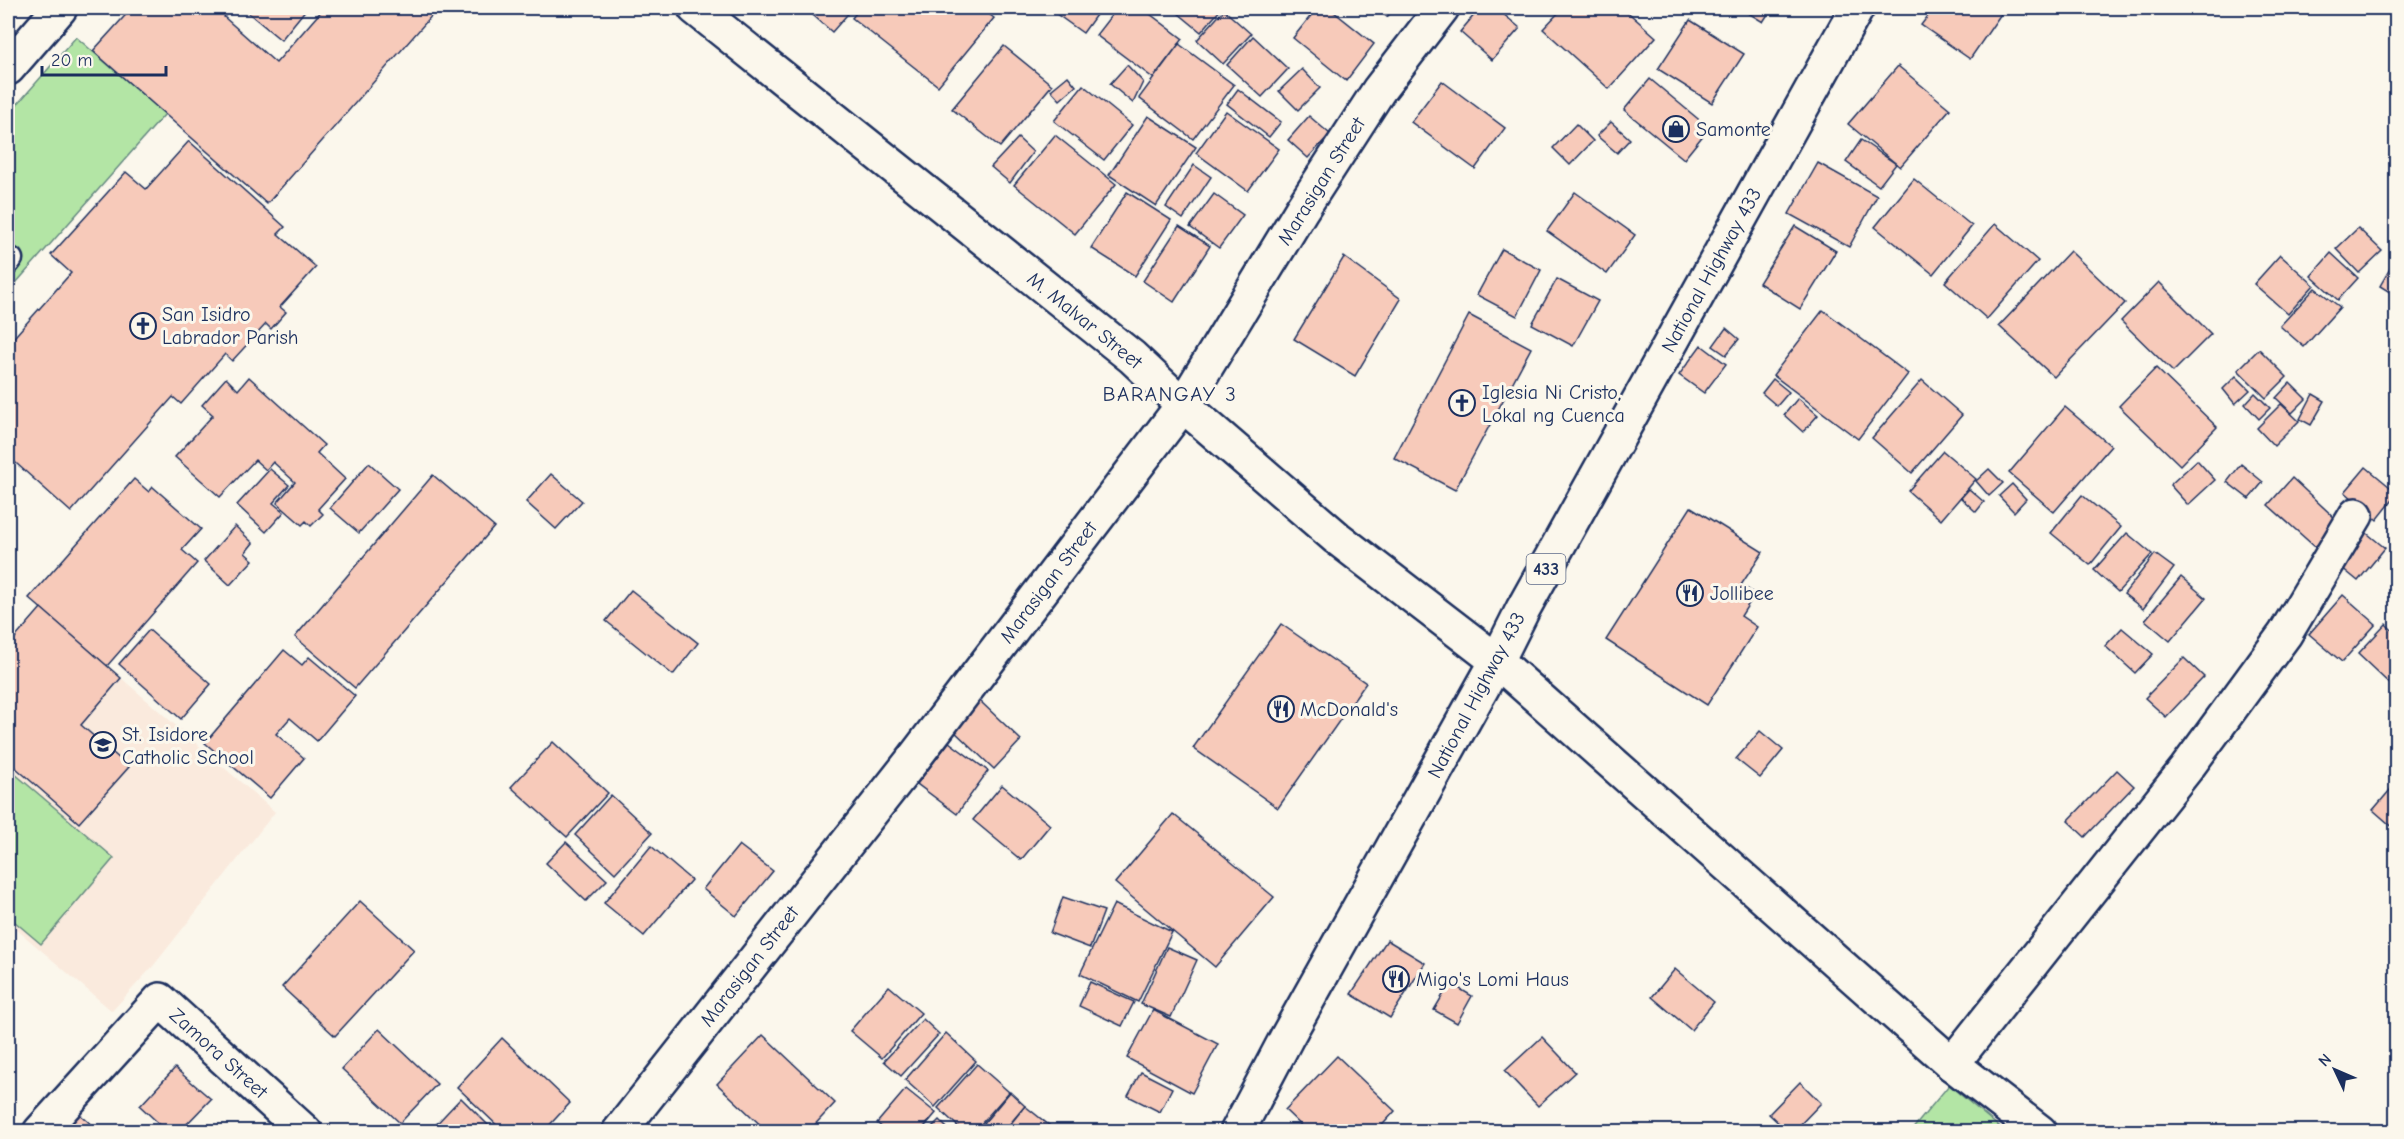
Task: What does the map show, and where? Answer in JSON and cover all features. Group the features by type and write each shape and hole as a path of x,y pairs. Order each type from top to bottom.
{"street":[{"path":"8,68 60,8"},
{"name":"M. Malvar Street","path":"695,8 1132,357 1183,405 1337,538 1497,662 1952,1064 2040,1131"},
{"name":"Marasigan Street","path":"619,1131 911,762 1183,405 1302,209 1379,90 1442,8"},
{"name":"National Highway 433","path":"1237,1131 1287,1037 1497,662 1523,609 1857,8"},
{"path":"1952,1064 2186,769 2285,634 2356,515"},
{"name":"Zamora Street","path":"40,1131 160,1000 304,1131"}],"shaded area":[{"name":"St. Isidore Catholic School","path":"41,608 275,812 154,965 112,1011 8,922 8,646"}],"green space":[{"path":"76,37 165,114 8,292 8,115"},
{"path":"8,768 114,858 41,944 8,916"},
{"path":"1949,1085 2004,1131 1911,1131"}],"building":[{"path":"132,8 232,8 224,17 276,63 324,8 427,8 434,13 267,204 93,51"},
{"path":"247,8 307,8 281,40 245,10"},
{"path":"805,8 853,8 832,32"},
{"path":"860,8 981,8 994,18 938,86 852,18"},
{"path":"1048,8 1101,8 1083,33"},
{"path":"1117,8 1142,8 1183,39 1153,78 1096,35"},
{"path":"1172,8 1222,8 1201,32"},
{"path":"1317,8 1329,8 1374,44 1346,81 1293,38"},
{"path":"1375,8 1395,8 1387,17"},
{"path":"1480,8 1496,8 1520,28 1492,60 1460,32"},
{"path":"1563,8 1623,8 1656,37 1609,89 1543,29"},
{"path":"1740,8 1772,8 1763,22"},
{"path":"1934,8 2005,8 1970,59 1921,25"},
{"path":"1224,10 1251,34 1223,64 1197,40"},
{"path":"1690,20 1744,54 1712,103 1658,69"},
{"path":"1253,36 1288,69 1262,97 1227,65"},
{"path":"1179,44 1234,85 1193,139 1139,98"},
{"path":"1004,46 1052,85 1000,147 952,109"},
{"path":"1127,65 1143,82 1133,103 1110,84"},
{"path":"1898,66 1950,109 1900,167 1848,124"},
{"path":"1302,69 1320,88 1298,110 1279,91"},
{"path":"1068,76 1076,86 1060,100 1051,90"},
{"path":"1650,79 1709,128 1684,159 1624,110"},
{"path":"1442,81 1505,128 1475,169 1411,122"},
{"path":"1083,85 1132,125 1104,160 1054,121"},
{"path":"1238,89 1281,122 1269,137 1227,104"},
{"path":"1226,111 1279,149 1248,191 1196,153"},
{"path":"1148,116 1196,147 1156,206 1109,175"},
{"path":"1309,116 1330,134 1308,158 1288,140"},
{"path":"1611,122 1630,139 1617,153 1597,136"},
{"path":"1576,124 1593,141 1570,165 1553,148"},
{"path":"1055,135 1116,184 1075,234 1014,185"},
{"path":"1018,138 1033,152 1010,183 991,167"},
{"path":"1861,140 1896,164 1879,186 1846,162"},
{"name":"San Isidro Labrador Parish","path":"189,141 285,227 278,234 316,267 280,307 286,312 271,329 266,324 232,361 225,354 181,404 173,397 71,512 8,456 8,344 71,273 51,255 126,172 146,189"},
{"path":"1818,163 1877,196 1849,247 1789,214"},
{"path":"1194,165 1211,177 1183,219 1166,207"},
{"path":"1914,179 1972,226 1933,274 1875,227"},
{"path":"1127,192 1171,220 1135,276 1091,248"},
{"path":"1575,192 1635,235 1607,274 1547,231"},
{"path":"1214,194 1243,215 1219,248 1190,227"},
{"path":"1995,224 2038,261 1987,319 1945,282"},
{"path":"1179,226 1210,246 1174,302 1143,281"},
{"path":"1795,226 1836,251 1800,309 1759,283"},
{"path":"2358,228 2382,251 2359,273 2336,249"},
{"path":"1502,249 1541,270 1517,316 1477,295"},
{"path":"2070,251 2125,303 2054,377 1999,326"},
{"path":"2331,253 2358,278 2338,300 2311,276"},
{"path":"2280,255 2314,285 2288,314 2254,284"},
{"path":"1344,257 1401,299 1355,376 1294,339"},
{"path":"2396,258 2396,296 2380,286"},
{"path":"1557,279 1598,301 1573,346 1532,324"},
{"path":"2159,282 2211,334 2173,372 2121,321"},
{"path":"2315,288 2340,307 2304,347 2280,326"},
{"path":"1823,310 1908,374 1858,439 1773,375"},
{"name":"Iglesia Ni Cristo, Lokal ng Cuenca","path":"1469,315 1531,348 1455,490 1394,458"},
{"path":"1726,328 1739,339 1726,355 1713,346"},
{"path":"1701,345 1726,364 1704,393 1679,375"},
{"path":"2259,349 2287,377 2266,398 2238,370"},
{"path":"2156,368 2217,427 2180,465 2119,406"},
{"path":"2236,376 2250,390 2235,404 2223,389"},
{"path":"249,377 324,445 317,453 345,479 318,509 323,514 311,526 306,521 302,525 277,503 295,482 273,462 266,470 255,460 220,497 175,457 213,415 202,405 226,378 238,390"},
{"path":"1773,379 1789,392 1777,406 1762,393"},
{"path":"1922,380 1962,415 1912,473 1872,438"},
{"path":"2290,383 2306,399 2292,413 2276,398"},
{"path":"2255,393 2270,408 2259,419 2245,404"},
{"path":"2313,394 2325,401 2311,425 2300,419"},
{"path":"1798,398 1818,415 1803,432 1784,415"},
{"path":"2281,404 2299,421 2274,446 2257,428"},
{"path":"2065,407 2111,446 2054,512 2009,473"},
{"path":"1943,451 1976,479 1941,520 1908,491"},
{"path":"2197,460 2215,480 2188,505 2170,485"},
{"path":"369,463 398,489 359,533 330,508"},
{"path":"2241,464 2263,482 2249,499 2227,482"},
{"path":"2366,467 2396,492 2396,496 2377,520 2345,492"},
{"path":"270,469 289,485 273,503 284,512 266,532 237,505"},
{"path":"1989,469 2003,483 1989,496 1976,481"},
{"path":"551,474 582,501 556,529 526,502"},
{"path":"433,475 494,527 355,688 295,637"},
{"path":"2292,478 2338,521 2315,547 2268,505"},
{"path":"134,479 149,492 153,487 201,529 182,550 197,563 107,666 29,598"},
{"path":"2012,484 2026,499 2014,512 1999,496"},
{"path":"1969,489 1984,502 1976,512 1961,498"},
{"path":"2082,495 2121,527 2090,565 2051,533"},
{"path":"1691,507 1763,552 1741,585 1755,594 1741,616 1757,627 1707,705 1606,640"},
{"path":"235,526 253,543 245,553 253,560 230,585 204,561"},
{"path":"2363,530 2385,548 2358,581 2336,563"},
{"path":"2127,533 2152,554 2118,592 2094,570"},
{"path":"2155,554 2174,568 2143,609 2124,594"},
{"path":"2181,577 2206,598 2170,641 2145,620"},
{"path":"631,590 698,643 673,675 606,621"},
{"path":"2343,595 2376,624 2342,662 2309,634"},
{"path":"41,608 121,678 81,725 129,767 79,823 8,761 8,646"},
{"path":"1281,624 1366,683 1278,808 1193,748"},
{"path":"2386,624 2396,634 2396,686 2394,688 2358,654"},
{"path":"2122,628 2153,654 2135,673 2105,646"},
{"path":"149,630 211,684 181,719 119,664"},
{"path":"284,650 302,665 309,657 355,696 317,741 290,718 276,734 304,758 270,798 205,743"},
{"path":"2184,658 2204,677 2166,717 2145,698"},
{"path":"980,701 1021,740 994,769 953,730"},
{"path":"1760,731 1783,750 1760,778 1736,759"},
{"path":"553,742 608,793 567,837 511,787"},
{"path":"949,742 988,771 957,814 917,784"},
{"path":"2117,770 2134,786 2085,837 2068,821"},
{"path":"2396,783 2396,830 2373,810"},
{"path":"1002,785 1050,825 1021,860 973,820"},
{"path":"611,795 652,833 615,873 575,835"},
{"path":"1173,814 1274,897 1215,967 1115,883"},
{"path":"566,842 607,880 586,901 546,863"},
{"path":"739,845 773,871 736,916 703,889"},
{"path":"651,846 691,880 644,936 604,903"},
{"path":"1063,897 1104,911 1090,948 1050,933"},
{"path":"360,901 414,950 335,1036 282,987"},
{"path":"1114,904 1172,932 1138,1002 1080,974"},
{"path":"1387,940 1425,963 1390,1018 1351,994"},
{"path":"1167,947 1197,960 1171,1017 1141,1004"},
{"path":"1675,969 1714,1002 1691,1030 1652,997"},
{"path":"1090,982 1134,1002 1122,1026 1079,1006"},
{"path":"1450,983 1472,996 1457,1023 1434,1010"},
{"path":"889,986 921,1013 882,1058 850,1031"},
{"path":"1153,1010 1218,1044 1192,1093 1127,1058"},
{"path":"923,1019 939,1034 901,1076 884,1061"},
{"path":"379,1029 437,1084 400,1123 342,1069"},
{"path":"946,1033 976,1061 935,1107 905,1080"},
{"path":"763,1035 835,1103 808,1132 768,1132 717,1084"},
{"path":"1542,1037 1575,1072 1538,1106 1505,1071"},
{"path":"502,1038 570,1103 543,1132 504,1132 457,1087"},
{"path":"1337,1056 1395,1111 1376,1132 1308,1132 1285,1110"},
{"path":"977,1064 1009,1092 974,1132 964,1132 938,1108"},
{"path":"175,1068 211,1099 179,1132 168,1132 140,1106"},
{"path":"1141,1072 1172,1088 1160,1112 1128,1096"},
{"path":"1800,1082 1821,1103 1793,1132 1788,1132 1769,1114"},
{"path":"906,1089 936,1113 920,1132 887,1132 877,1123"},
{"path":"1010,1092 1025,1106 1003,1132 993,1132 984,1123"},
{"path":"461,1098 495,1132 429,1132"},
{"path":"1025,1106 1050,1126 1046,1132 1004,1132"},
{"path":"76,1111 93,1126 89,1132 65,1132 62,1128"},
{"path":"939,1120 951,1132 927,1132"}],"place":[{"name":"Samonte","path":"1676,129"},
{"name":"San Isidro Labrador Parish","path":"143,326"},
{"name":"Iglesia Ni Cristo, Lokal ng Cuenca","path":"1462,403"},
{"name":"Jollibee","path":"1690,593"},
{"name":"McDonald's","path":"1281,709"},
{"name":"St. Isidore Catholic School","path":"103,745"},
{"name":"Migo's Lomi Haus","path":"1396,979"}],"district":[{"name":"BARANGAY 3","path":"1170,394"}]}
